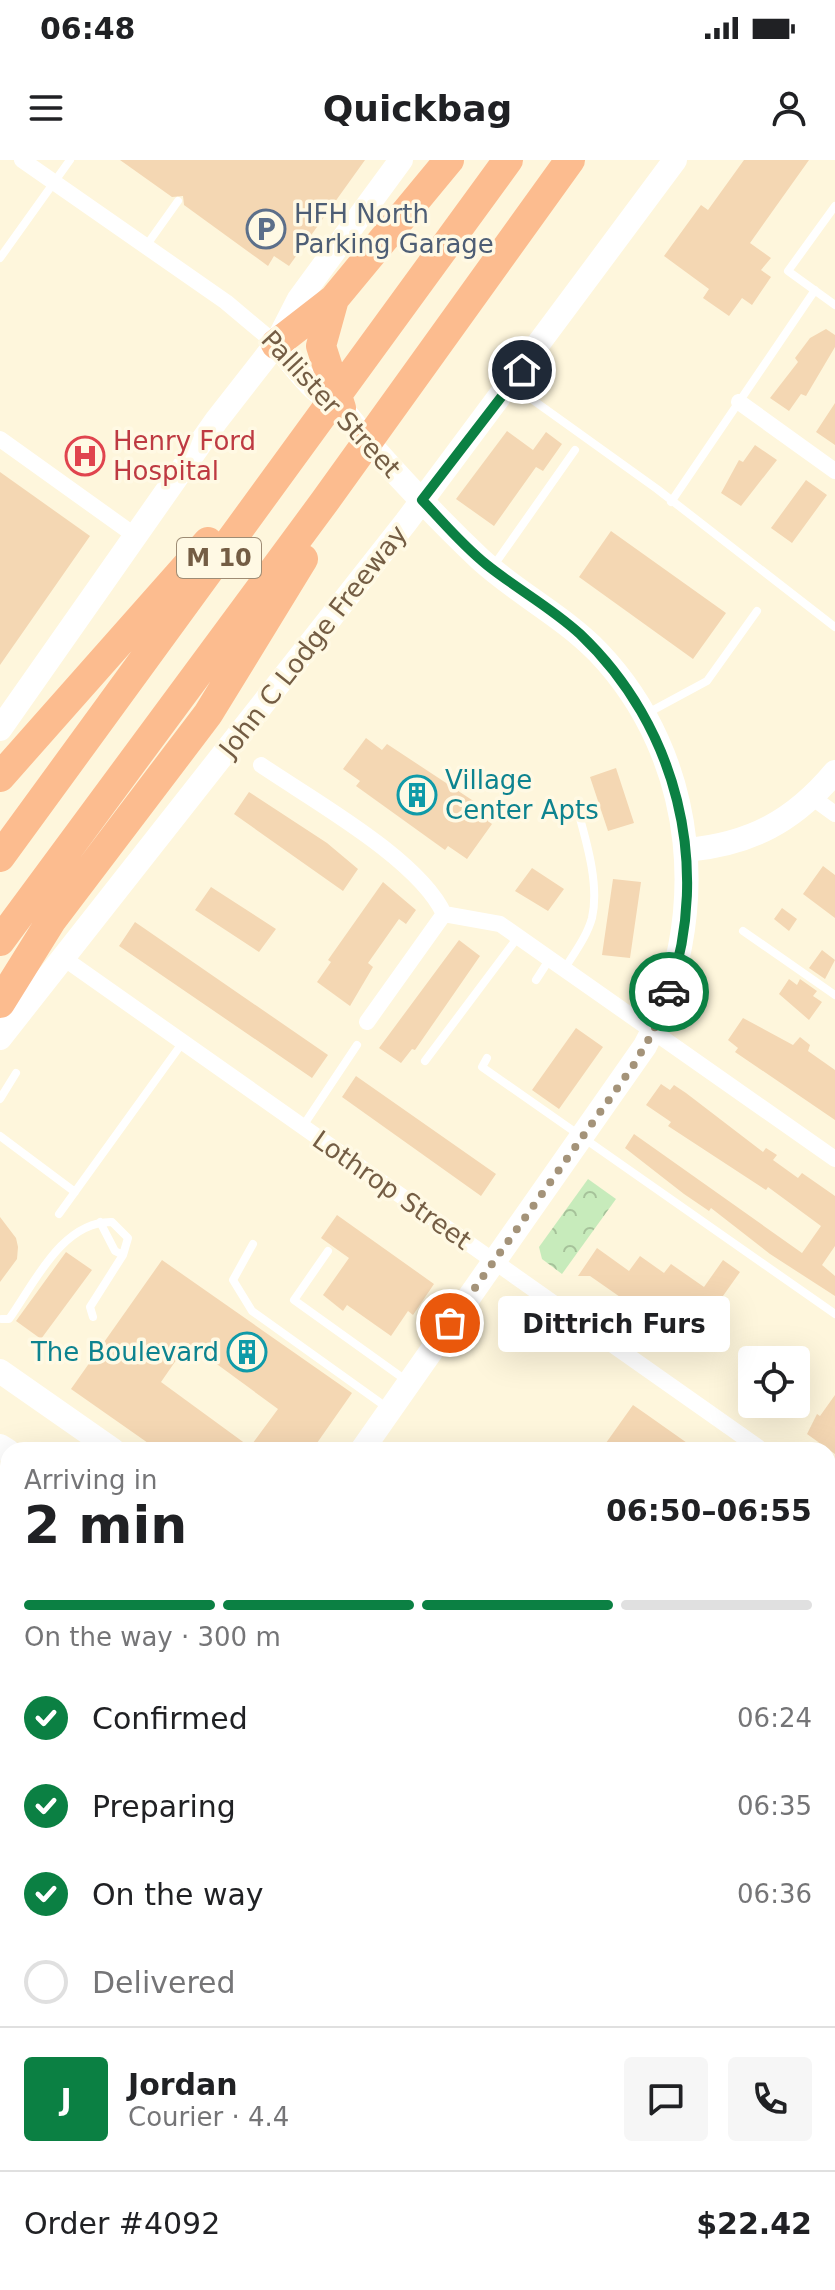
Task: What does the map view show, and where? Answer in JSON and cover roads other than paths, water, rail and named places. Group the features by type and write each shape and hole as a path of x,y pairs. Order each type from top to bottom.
{"highway":[{"path":"276,344 334,299 449,160"},
{"name":"M 10","path":"0,857 508,160"},
{"name":"M 10","path":"0,941 325,501 570,160"},
{"path":"0,777 251,493 437,259"},
{"path":"334,299 321,346 321,380 341,408"},
{"path":"0,1003 51,921 208,714 301,565 325,501"}],"main road":[{"path":"0,729 216,421 276,344 299,299 401,160"},
{"name":"John C Lodge Freeway","path":"0,1038 511,385 675,160"},
{"name":"Pallister Street","path":"276,344 321,380"},
{"name":"Pallister Street","path":"341,408 389,466 492,569 578,632 621,679 644,715 671,777 687,850 684,938 670,989 653,1032 583,1137 367,1442"},
{"path":"687,850 724,846 766,831 813,798 835,772"},
{"path":"0,1371 102,1442"}],"street":[{"name":"Pallister Street","path":"22,160 226,302 276,344"},
{"path":"739,402 835,471"},
{"path":"0,439 137,537"},
{"path":"261,765 414,870 436,897 444,914"},
{"path":"813,798 835,814"},
{"path":"444,914 484,918 500,924 835,1159"},
{"path":"367,1022 444,914"},
{"name":"Lothrop Street","path":"62,957 751,1442"}],"lane":[{"path":"0,258 70,160"},
{"path":"146,246 178,201"},
{"path":"835,206 788,271 835,305"},
{"path":"671,502 815,290"},
{"path":"511,385 835,627"},
{"path":"492,569 575,450"},
{"path":"644,715 707,681 757,611"},
{"path":"564,969 583,939 593,914 585,837 576,804"},
{"path":"743,931 835,995"},
{"path":"425,1061 519,937"},
{"path":"536,980 549,960"},
{"path":"59,1214 183,1042"},
{"path":"302,1126 357,1045"},
{"path":"487,1058 482,1067 835,1314"},
{"path":"0,1099 16,1073"},
{"path":"0,1136 75,1192"},
{"path":"100,1222 115,1251 123,1255"},
{"path":"2,1319 9,1319 63,1243 100,1222 120,1226 128,1238 123,1255 90,1307 93,1317"},
{"path":"253,1244 233,1280 252,1311 309,1357 390,1409"},
{"path":"328,1251 294,1300 409,1382"}],"place":[{"name":"HFH North Parking Garage","path":"266,229"},
{"name":"Henry Ford Hospital","path":"85,456"},
{"name":"Village Center Apts","path":"417,795"},
{"name":"Dittrich Furs","path":"450,1323"},
{"name":"The Boulevard","path":"247,1352"}]}
